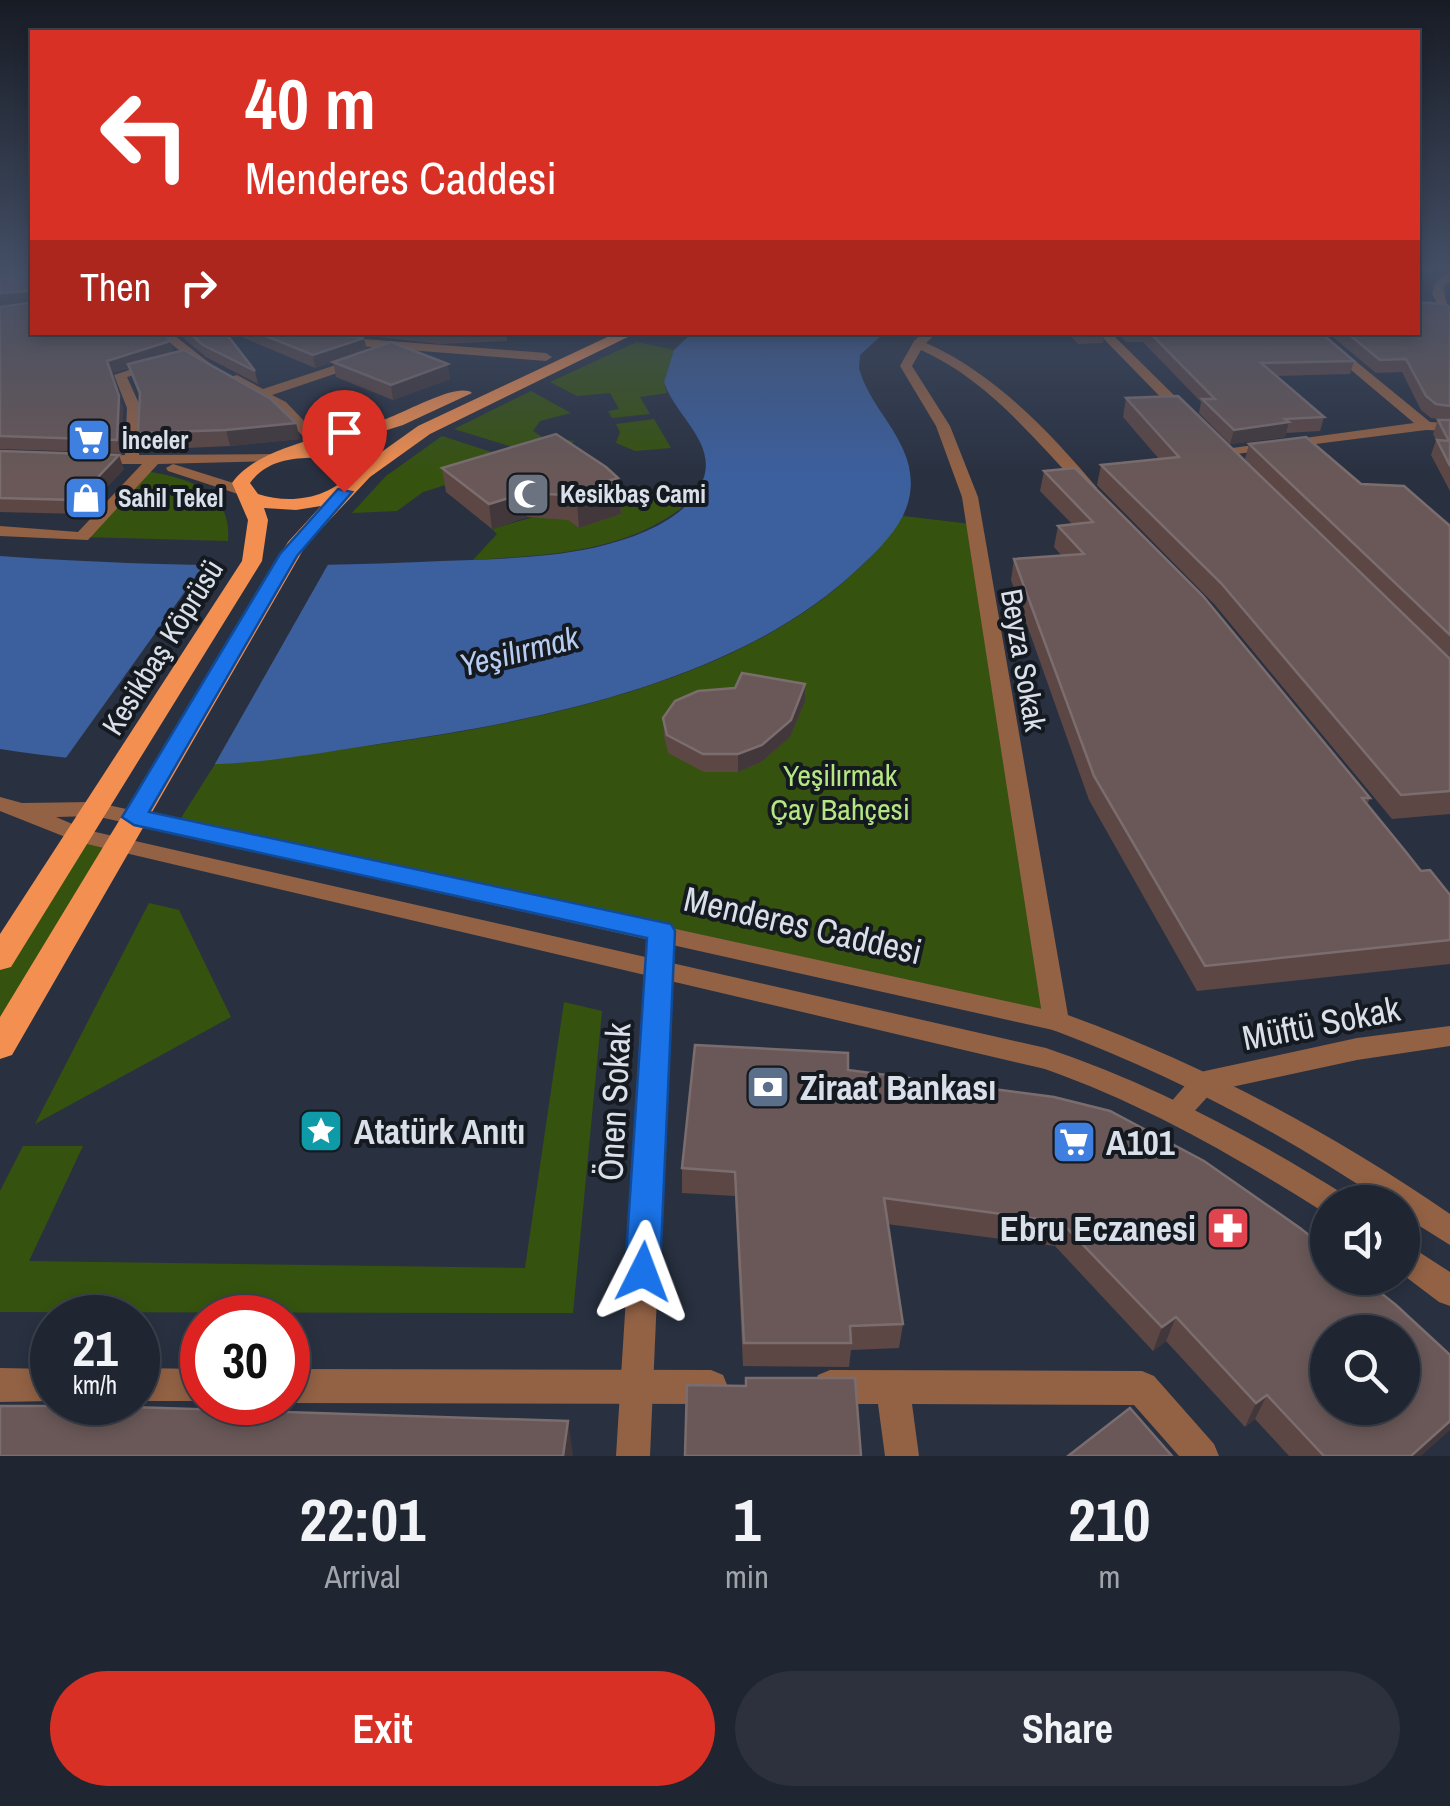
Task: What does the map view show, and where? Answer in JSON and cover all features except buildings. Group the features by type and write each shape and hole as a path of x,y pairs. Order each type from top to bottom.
{"main road":[{"path":"344,492 295,505 246,494 244,476 284,456 397,420 591,337"},
{"name":"Kesikbaş Köprüsü","path":"0,1046 285,561 344,492 363,473 438,423 621,337"},
{"path":"284,456 342,455 354,459 363,473"},
{"name":"Kesikbaş Köprüsü","path":"0,959 252,560 258,520 246,494"}],"street":[{"path":"168,337 191,356 294,414 320,446"},
{"path":"1108,337 1192,420"},
{"path":"1318,337 1426,426"},
{"path":"322,339 361,338 400,348 546,357"},
{"path":"925,338 979,378 1106,505"},
{"name":"Beyza Sokak","path":"925,338 906,366 943,426 970,497 1056,1020"},
{"path":"262,394 400,348"},
{"path":"132,460 134,408 120,375 191,356"},
{"path":"1239,466 1219,447 1426,426 1450,428"},
{"path":"76,459 152,462 284,456"},
{"path":"152,462 246,494"},
{"path":"0,530 82,537 152,462"},
{"path":"11,807 78,835 1046,1059 1124,1084 1178,1110 1310,1189"},
{"name":"Menderes Caddesi","path":"11,807 94,809 134,817 1056,1020 1142,1050 1205,1082 1363,1169 1450,1230"},
{"name":"Önen Sokak","path":"634,1456 661,931"},
{"name":"Müftü Sokak","path":"1205,1082 1357,1049 1450,1036"},
{"path":"1178,1110 1205,1082"},
{"path":"1420,1268 1450,1291"},
{"path":"0,1385 30,1385"},
{"path":"310,1386 736,1387"},
{"path":"794,1387 1142,1388 1202,1456"},
{"path":"893,1387 902,1456"}],"green space":[{"path":"637,342 674,350 664,382 667,393 640,397 650,414 612,418 608,411 619,409 610,393 577,396 550,382"},
{"path":"531,391 571,413 540,421 533,431 542,437 574,441 570,446 525,451 454,429"},
{"path":"654,419 671,448 635,451 616,443 620,432 616,424"},
{"path":"442,436 510,458 497,469 423,492 397,511 352,513 386,476"},
{"path":"145,471 191,483 215,498 223,510 228,541 82,537"},
{"path":"637,487 687,504 638,533 612,542 558,553 473,560 497,534 492,529"},
{"name":"Yeşilırmak Çay Bahçesi","path":"903,516 971,524 1056,1021 176,826 215,764 492,726 590,703 684,673 770,633 845,581"},
{"path":"78,835 118,844 0,1046 0,959"},
{"path":"149,903 179,910 231,1017 35,1124"},
{"path":"564,1002 602,1011 573,1313 310,1313 310,1295 180,1295 180,1312 160,1312 160,1295 30,1295 30,1312 0,1312 0,1191 23,1146 83,1146 29,1261 525,1268"}],"water":[{"name":"Yeşilırmak","path":"688,337 880,337 860,355 859,368 908,462 911,480 906,509 890,536 861,566 813,606 759,639 638,689 574,707 446,734 302,756 192,765 82,759 0,749 0,556 157,564 367,564 550,555 625,539 673,516 687,505 704,477 704,451 664,382 674,350"}],"pier":[{"path":"209,558 330,561 212,769 63,762"}],"place":[{"name":"İnceler","path":"89,440"},
{"name":"Kesikbaş Cami","path":"528,494"},
{"name":"Sahil Tekel","path":"86,498"},
{"name":"Ziraat Bankası","path":"768,1087"},
{"name":"Atatürk Anıtı","path":"321,1131"},
{"name":"A101","path":"1074,1142"},
{"name":"Ebru Eczanesi","path":"1228,1228"}],"route":[{"path":"344,492 290,554 134,817 661,931 643,1272"}]}
